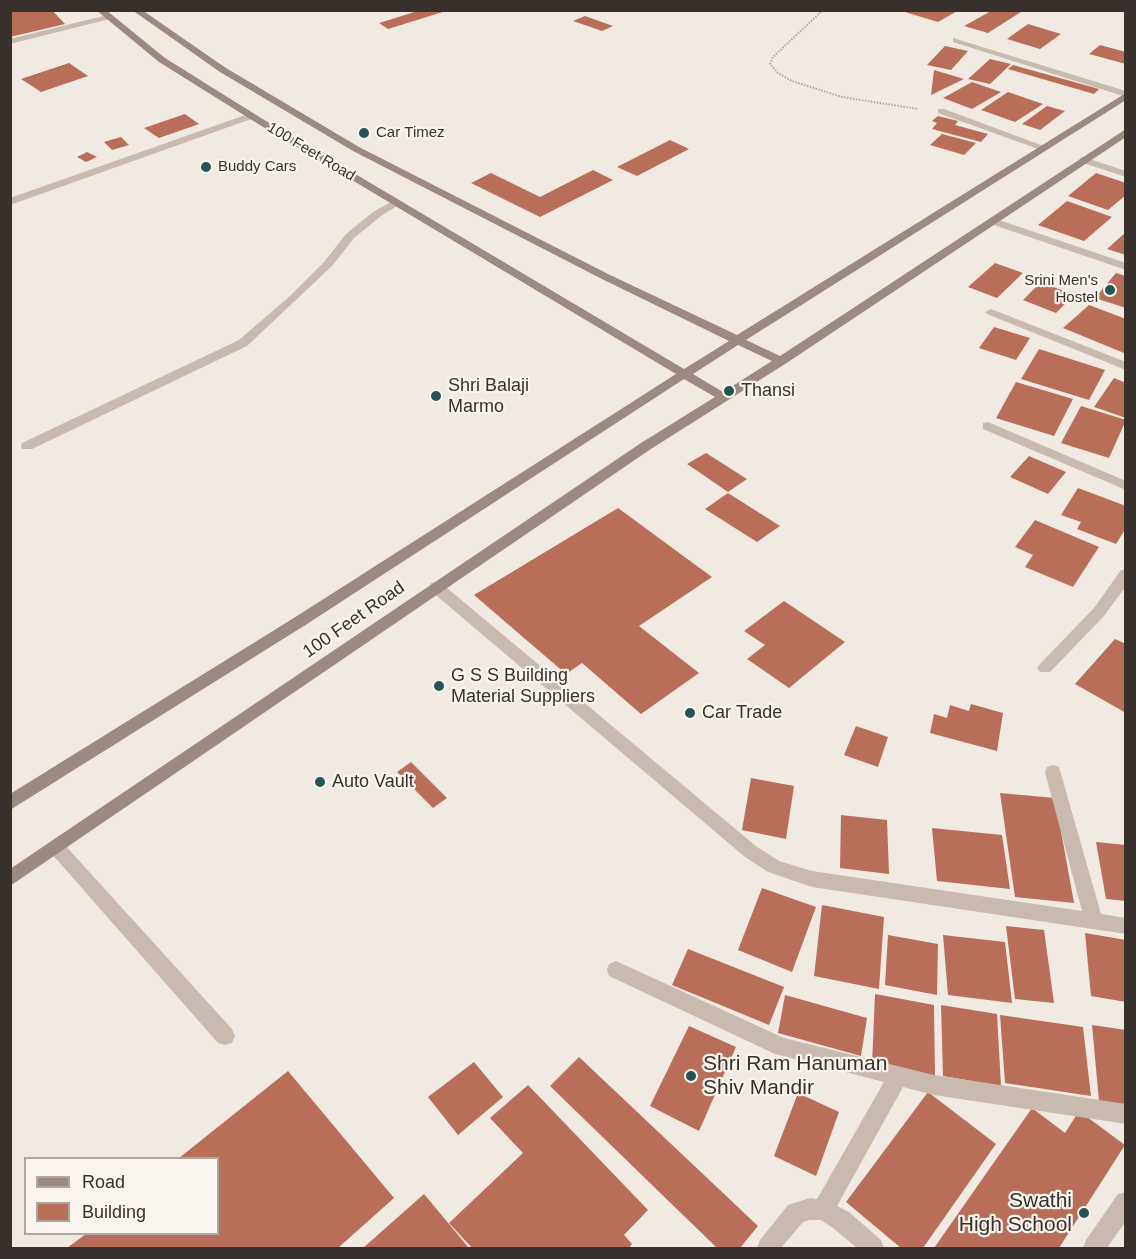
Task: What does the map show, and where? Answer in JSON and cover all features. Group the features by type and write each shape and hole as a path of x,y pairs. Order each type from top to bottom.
{"main road":[{"name":"100 Feet Road","path":"136,10 223,69 356,149 604,276 781,361"},
{"name":"100 Feet Road","path":"103,14 162,60 251,116 723,397"},
{"path":"739,339 1125,95"},
{"path":"781,361 1125,132"},
{"name":"100 Feet Road","path":"10,803 312,613 739,339"},
{"name":"100 Feet Road","path":"10,879 436,587 781,361"}],"street":[{"path":"10,42 103,14"},
{"path":"956,40 1125,95"},
{"path":"941,111 1044,148"},
{"path":"10,202 251,116"},
{"path":"1083,160 1125,174"},
{"path":"27,446 243,343 328,264 350,236 377,214 397,203"},
{"path":"992,221 1125,267"},
{"path":"991,312 1125,366"},
{"path":"988,426 1125,486"},
{"path":"1044,668 1099,612 1125,574"},
{"path":"436,587 751,852 774,867 812,879 1125,926"},
{"path":"1053,772 1094,921"},
{"path":"57,848 225,1036"},
{"path":"616,970 782,1047 897,1078 1125,1114"},
{"path":"823,1210 897,1078"},
{"path":"1094,1248 1125,1202"},
{"path":"768,1248 796,1214 810,1209 823,1210 847,1225 873,1248"}],"path":[{"path":"823,10 773,57 770,64 778,74 792,81 843,96 884,105 941,111"}],"building":[{"path":"10,10 52,10 65,24 10,37"},
{"path":"421,10 446,11 388,29 379,23"},
{"path":"908,10 959,10 938,22 905,12"},
{"path":"993,10 1024,10 988,33 964,26"},
{"path":"585,16 613,26 602,31 573,21"},
{"path":"1028,24 1061,34 1040,49 1007,39"},
{"path":"1100,45 1126,52 1126,64 1089,54"},
{"path":"945,46 968,51 951,70 927,65"},
{"path":"990,59 1011,64 990,84 968,79"},
{"path":"69,63 88,76 41,92 21,79"},
{"path":"1013,65 1099,89 1094,94 1008,69"},
{"path":"934,70 964,79 931,95"},
{"path":"972,82 1001,92 972,109 943,98"},
{"path":"1008,92 1043,104 1015,122 981,110"},
{"path":"1047,106 1065,111 1040,130 1022,124"},
{"path":"185,114 199,124 159,138 144,128"},
{"path":"938,116 958,121 955,125 988,134 981,142 932,129 937,123 932,121"},
{"path":"942,134 976,143 964,155 930,145"},
{"path":"121,137 129,145 112,150 104,142"},
{"path":"670,140 689,149 637,176 617,167"},
{"path":"87,152 97,157 86,162 77,157"},
{"path":"593,170 613,180 540,217 471,183 491,173 540,197"},
{"path":"1096,173 1126,183 1126,195 1108,210 1068,196"},
{"path":"1067,201 1112,217 1084,241 1038,225"},
{"path":"1126,232 1126,255 1107,249"},
{"path":"995,263 1023,273 997,298 968,287"},
{"path":"1116,273 1126,276 1126,308 1095,298"},
{"path":"1041,282 1074,295 1056,313 1023,300"},
{"path":"1089,305 1126,319 1124,353 1063,328"},
{"path":"994,327 1030,338 1016,360 979,348"},
{"path":"1039,349 1105,370 1089,400 1021,379"},
{"path":"1114,378 1126,383 1126,418 1094,407"},
{"path":"1016,382 1073,399 1054,436 996,418"},
{"path":"1081,406 1126,420 1109,458 1061,443"},
{"path":"706,453 747,479 728,492 687,464"},
{"path":"1029,456 1066,472 1048,494 1010,477"},
{"path":"1078,488 1126,506 1126,528 1116,544 1077,529 1081,522 1061,515"},
{"path":"728,493 780,526 757,542 705,509"},
{"path":"618,508 712,577 639,626 699,673 641,714 582,663 566,674 474,595"},
{"path":"1035,520 1099,547 1073,587 1025,567 1033,555 1015,547"},
{"path":"784,601 845,642 789,688 747,659 765,645 744,631"},
{"path":"1115,639 1126,644 1126,713 1075,684"},
{"path":"971,704 1003,713 997,751 930,733 934,714 947,718 950,705 969,711"},
{"path":"856,726 888,737 878,767 844,755"},
{"path":"411,762 447,798 433,808 397,772"},
{"path":"751,778 794,786 786,839 742,830"},
{"path":"1000,793 1055,798 1074,903 1015,897"},
{"path":"841,815 887,820 889,874 840,868"},
{"path":"932,828 1002,835 1010,889 937,881"},
{"path":"1096,842 1126,845 1126,901 1106,899"},
{"path":"762,888 816,907 792,972 738,950"},
{"path":"822,905 884,917 879,989 814,976"},
{"path":"1006,926 1044,930 1054,1003 1015,999"},
{"path":"1085,933 1126,940 1126,1002 1091,996"},
{"path":"888,935 938,944 937,995 885,985"},
{"path":"943,935 1005,942 1012,1003 948,995"},
{"path":"688,949 784,987 769,1025 672,985"},
{"path":"875,994 934,1005 935,1076 872,1065"},
{"path":"785,995 867,1018 861,1056 778,1033"},
{"path":"941,1005 997,1014 1001,1086 943,1076"},
{"path":"1000,1015 1083,1027 1091,1096 1005,1083"},
{"path":"1092,1025 1126,1030 1126,1106 1099,1101"},
{"path":"689,1026 736,1047 699,1131 650,1106"},
{"path":"579,1057 758,1226 740,1248 717,1248 550,1086"},
{"path":"474,1062 503,1097 458,1135 428,1097"},
{"path":"288,1071 394,1198 338,1248 67,1248 85,1235 219,1235 219,1157 180,1157"},
{"path":"528,1085 648,1210 624,1235 632,1244 629,1248 472,1248 449,1223 523,1153 490,1118"},
{"path":"928,1092 996,1144 923,1248 901,1248 846,1202"},
{"path":"798,1093 839,1112 816,1176 774,1156"},
{"path":"1032,1108 1065,1133 1079,1111 1125,1145 1059,1248 934,1248"},
{"path":"424,1194 469,1248 363,1248"}],"place":[{"name":"Car Timez","path":"364,133"},
{"name":"Buddy Cars","path":"206,167"},
{"name":"Srini Men's Hostel","path":"1110,290"},
{"name":"Thansi","path":"729,391"},
{"name":"Shri Balaji Marmo","path":"436,396"},
{"name":"G S S Building Material Suppliers","path":"439,686"},
{"name":"Car Trade","path":"690,713"},
{"name":"Auto Vault","path":"320,782"},
{"name":"Shri Ram Hanuman Shiv Mandir","path":"691,1076"},
{"name":"Swathi High School","path":"1084,1213"}]}
